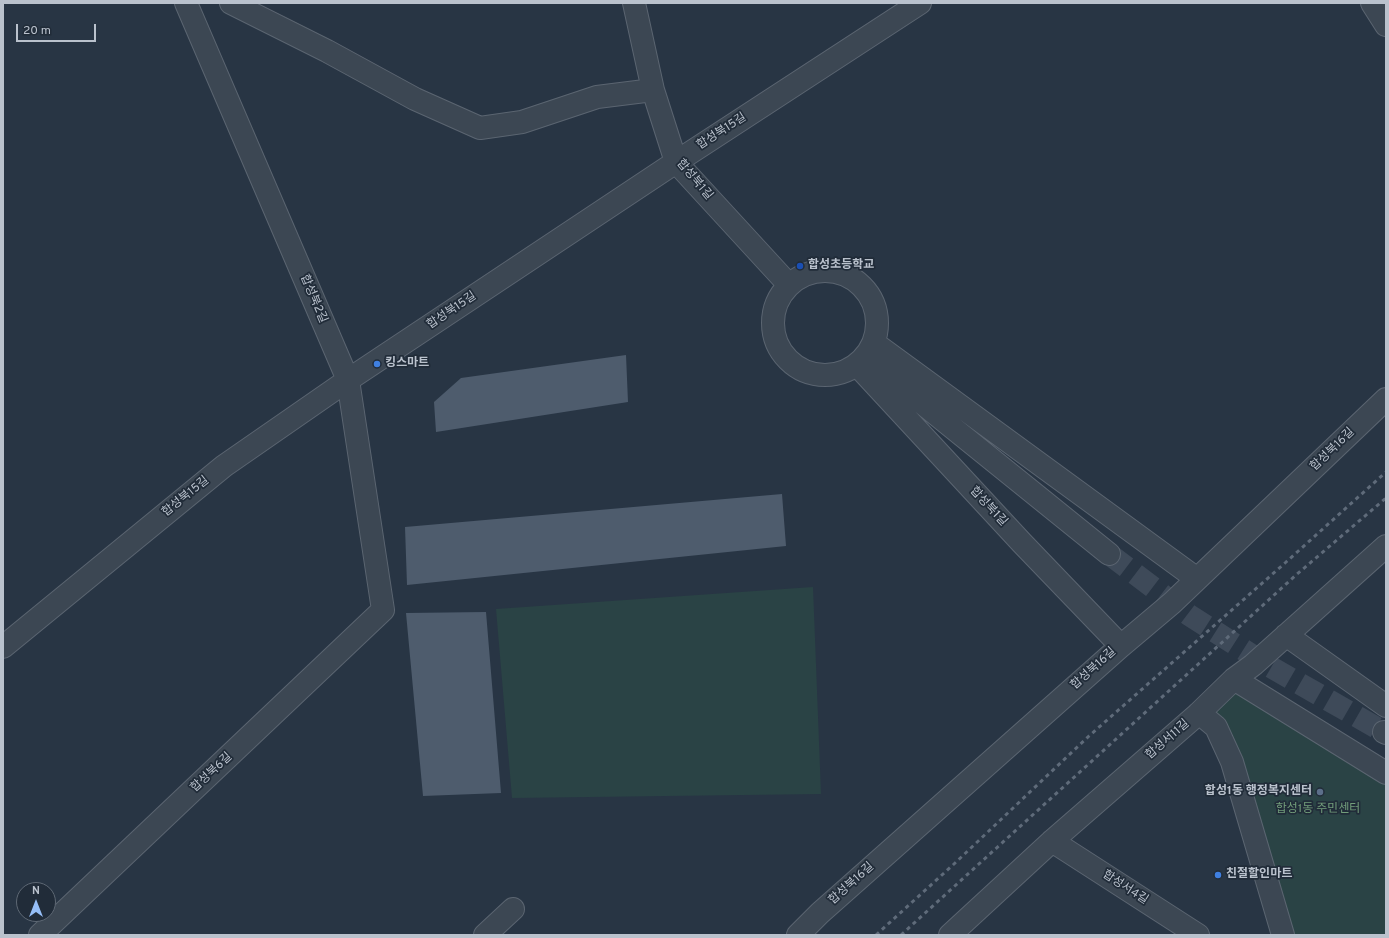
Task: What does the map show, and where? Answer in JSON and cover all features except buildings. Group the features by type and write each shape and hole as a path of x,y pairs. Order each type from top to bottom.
{"street":[{"name":"합성북2길","path":"186,3 348,380 383,610"},
{"path":"231,3 327,51 415,99 480,128 522,122 597,97 653,90"},
{"name":"합성북1길","path":"634,3 653,90 676,162 789,285"},
{"name":"합성북15길","path":"3,647 224,466 348,380 676,162 920,3"},
{"path":"1372,3 1386,24"},
{"path":"830,270 847,275 862,285 873,300 878,318 865,355 844,372 828,375 811,373 796,367 784,356 776,342 772,325 774,309 782,292 795,279 812,272 830,270"},
{"path":"865,355 1109,554"},
{"path":"865,355 1197,579"},
{"name":"합성북1길","path":"865,355 1022,543 1120,646"},
{"name":"합성북16길","path":"798,935 820,912 1120,646 1172,603 1386,399"},
{"name":"합성서11길","path":"950,935 1052,841 1198,714 1234,679 1253,665 1386,546"},
{"name":"합성북6길","path":"40,935 383,610"},
{"path":"1286,635 1386,706"},
{"path":"1234,679 1386,773"},
{"path":"1198,714 1204,717 1216,728 1232,762 1282,935"},
{"name":"합성서4길","path":"1052,841 1198,935"},
{"path":"485,935 512,909"}],"green space":[{"path":"813,587 821,794 512,798 496,609"},
{"name":"합성1동 주민센터","path":"1234,679 1386,773 1386,935 1283,935 1232,762 1204,717"}],"tunnel":[{"path":"1109,554 1189,615 1269,666 1384,732"}],"railway":[{"path":"876,935 954,864 1089,736 1386,472"},
{"path":"901,935 1296,575 1386,498"}],"place":[{"name":"합성초등학교","path":"800,266"},
{"name":"킹스마트","path":"377,364"},
{"name":"합성1동 행정복지센터","path":"1320,792"},
{"name":"친절할인마트","path":"1218,875"}]}
